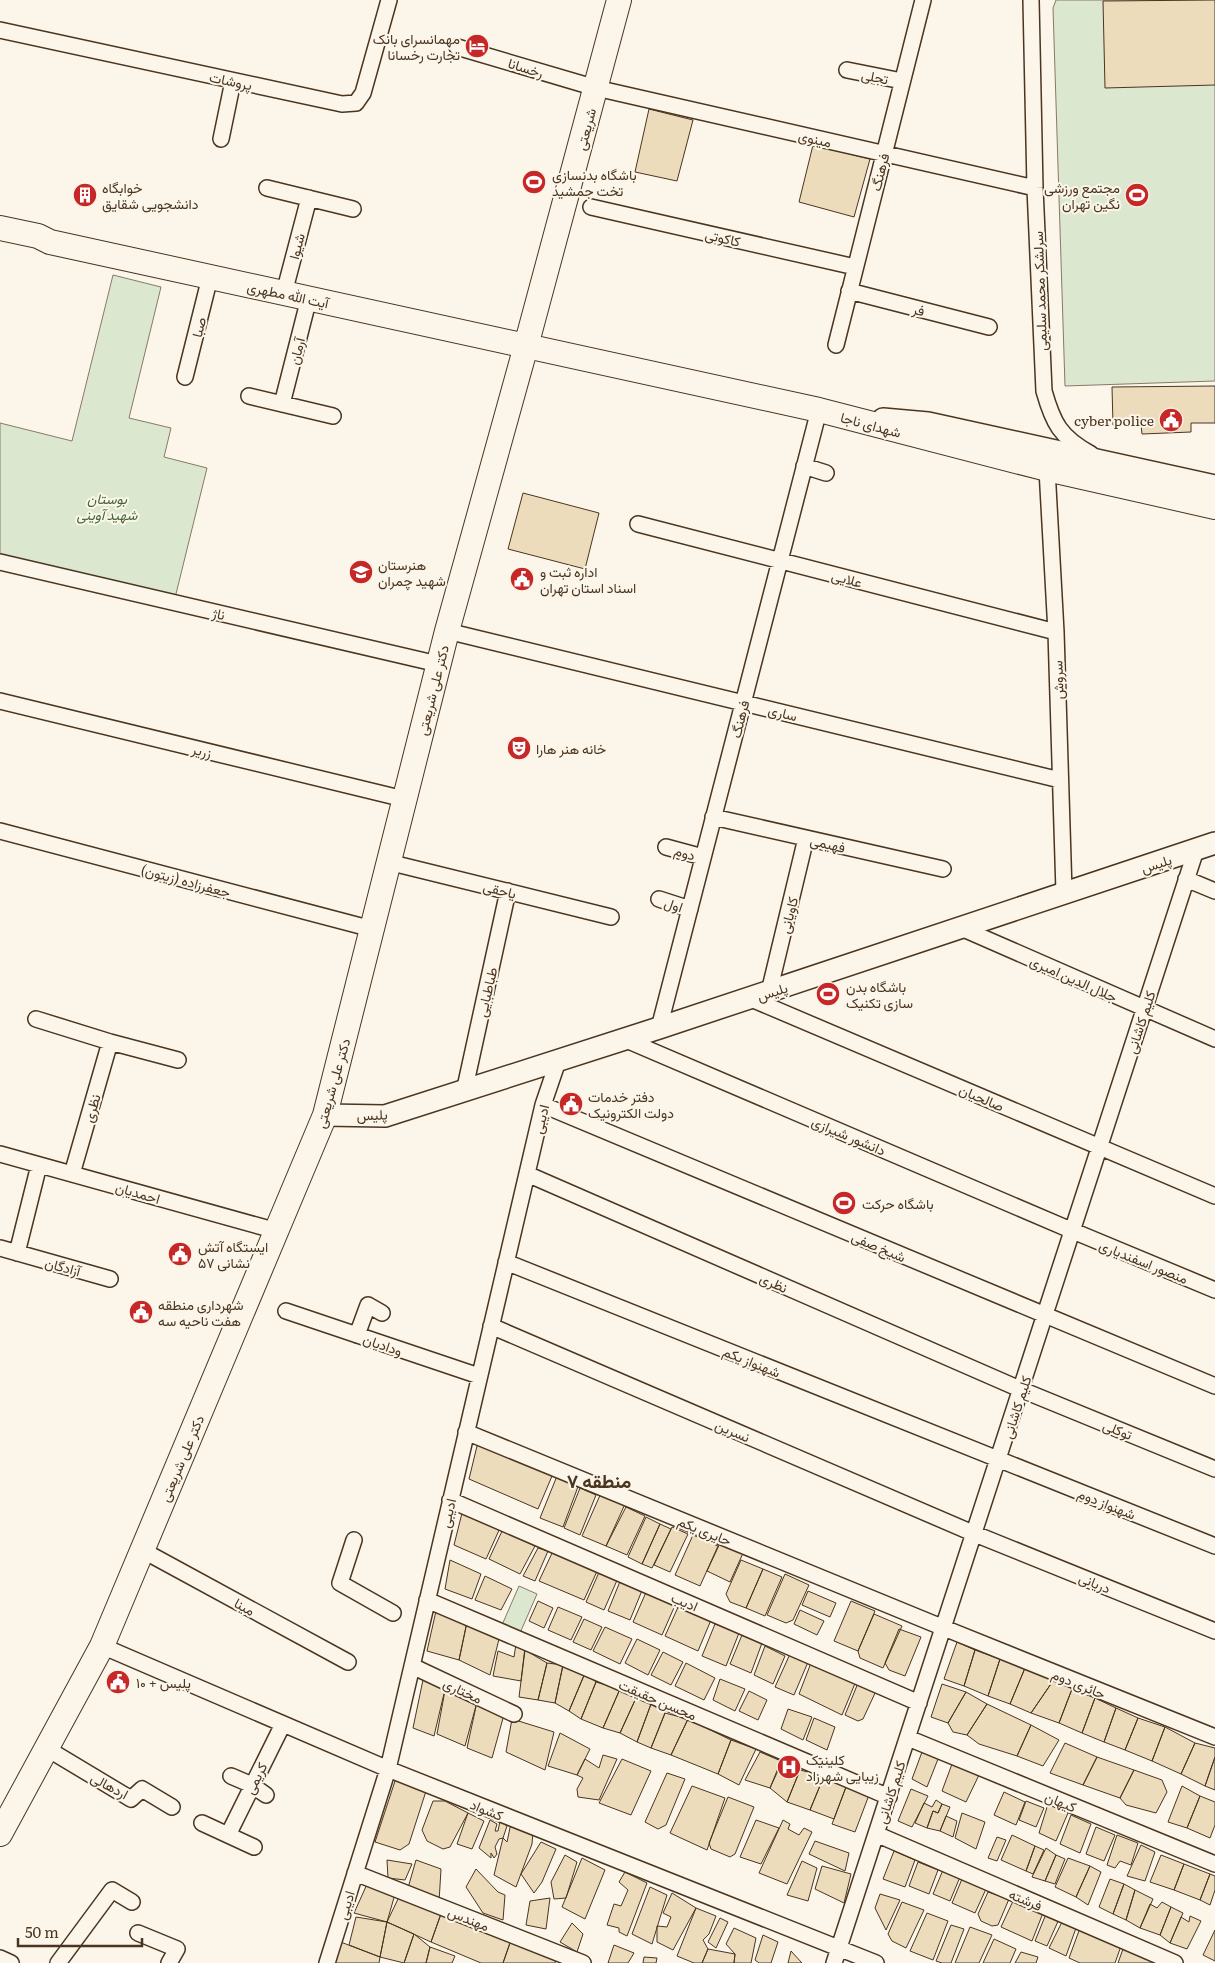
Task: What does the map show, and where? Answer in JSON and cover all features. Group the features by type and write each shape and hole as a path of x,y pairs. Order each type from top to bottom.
{"main road":[{"name":"شریعتی","path":"526,346 619,0"},
{"name":"آیت الله مطهری","path":"0,228 38,236 50,242 526,346"},
{"name":"آیت الله مطهری","path":"0,236 37,244 50,242"},
{"name":"شهدای ناجا","path":"526,346 819,410 1047,469 1215,507"},
{"name":"دکتر علی شریعتی","path":"0,1834 102,1646 325,1115 438,664 526,346"},
{"path":"843,416 928,423 1215,486"},
{"name":"پلیس","path":"325,1115 385,1116 464,1092 961,928 1064,892 1205,847"}],"street":[{"name":"پروشات","path":"0,30 342,104 356,104 363,93 389,0"},
{"name":"فرهنگ","path":"836,345 923,0"},
{"name":"سرلشکر محمد سلیمی","path":"1031,0 1035,188 1044,391 1050,412 1062,433 1075,445 1108,463"},
{"name":"رخسانا","path":"456,47 596,88"},
{"name":"تجلی","path":"847,70 902,81"},
{"path":"221,139 233,81"},
{"name":"مینوی","path":"596,88 1035,188"},
{"path":"267,188 353,209"},
{"name":"شیوا","path":"284,293 309,198"},
{"name":"کاکوتی","path":"592,207 855,267"},
{"name":"صبا","path":"185,377 210,277"},
{"name":"فر","path":"849,291 989,326"},
{"name":"آرمان","path":"282,404 309,298"},
{"path":"249,396 334,416"},
{"name":"فرهنگ","path":"659,1028 819,410"},
{"path":"804,466 826,473"},
{"name":"سروش","path":"1047,469 1056,632 1064,892"},
{"name":"علایی","path":"638,524 1056,632"},
{"name":"ناژ","path":"0,562 438,664"},
{"name":"ساری","path":"447,630 1060,780"},
{"name":"زریر","path":"0,701 404,799"},
{"name":"فهیمی","path":"713,817 943,869"},
{"name":"جعفرزاده (زیتون)","path":"0,831 372,929"},
{"name":"کاویانی","path":"769,992 806,838"},
{"name":"دوم","path":"666,847 703,858"},
{"name":"کلیم کاشانی","path":"834,1963 1022,1390 1186,879 1205,847"},
{"name":"یاحقی","path":"388,862 610,917"},
{"path":"1186,879 1215,891"},
{"name":"طباطبایی","path":"464,1092 508,891"},
{"name":"اول","path":"659,899 690,909"},
{"name":"جلال الدین امیری","path":"961,928 1215,1039"},
{"name":"صالحیان","path":"749,998 1215,1196"},
{"path":"36,1019 110,1042 178,1060"},
{"name":"دانشور شیرازی","path":"624,1040 1073,1231"},
{"name":"نظری","path":"72,1174 110,1042"},
{"name":"ادیبی","path":"328,1963 388,1769 542,1105 558,1061"},
{"name":"شیخ صفی","path":"542,1105 1215,1386"},
{"name":"احمدیان","path":"0,1154 277,1231"},
{"path":"17,1253 39,1164"},
{"name":"نظری","path":"527,1174 1022,1390"},
{"name":"منصور اسفندیاری","path":"1073,1231 1215,1290"},
{"name":"آزادگان","path":"0,1248 110,1278"},
{"name":"شهنواز یکم","path":"506,1262 999,1460"},
{"path":"357,1335 368,1305 382,1313"},
{"name":"ودادیان","path":"286,1311 479,1376"},
{"name":"نسرین","path":"491,1326 975,1534"},
{"name":"توکلی","path":"1022,1390 1215,1469"},
{"name":"حایری یکم","path":"466,1432 944,1628"},
{"name":"شهنواز دوم","path":"999,1460 1215,1546"},
{"name":"ادیب","path":"450,1500 919,1703"},
{"name":"دریانی","path":"975,1534 1215,1631"},
{"path":"354,1540 340,1583 393,1612"},
{"name":"مینا","path":"142,1550 348,1662"},
{"name":"محسن حقیقت","path":"427,1600 889,1797"},
{"name":"حائری دوم","path":"944,1628 1215,1737"},
{"name":"کشواد","path":"102,1646 388,1769 876,1963"},
{"name":"مختاری","path":"412,1666 514,1714"},
{"name":"کریمی","path":"229,1833 283,1724"},
{"name":"کیهان","path":"908,1738 1215,1864"},
{"name":"اردهالی","path":"46,1748 131,1799 142,1789 172,1807"},
{"path":"231,1776 252,1785 266,1795"},
{"path":"202,1823 229,1833 254,1847"},
{"name":"فرشته","path":"876,1834 1175,1963"},
{"name":"مهندس","path":"355,1873 583,1963"},
{"path":"58,1963 112,1890 132,1902"},
{"path":"138,1933 177,1949 169,1963"},
{"path":"0,1958 11,1963"}],"green space":[{"name":"مجتمع ورزشی نگین تهران","path":"1056,0 1215,0 1215,381 1065,386 1053,8"},
{"name":"بوستان شهید آوینی","path":"113,275 161,287 129,418 171,428 164,457 207,468 175,598 0,555 0,423 72,441"},
{"path":"519,1586 537,1594 520,1633 502,1625"}],"building":[{"path":"1215,0 1215,85 1105,88 1103,1"},
{"path":"649,109 693,120 677,181 635,172"},
{"path":"813,145 870,159 854,217 799,202"},
{"name":"خوابگاه دانشجویی شقایق","path":"79,188 95,191 90,203 76,200"},
{"path":"1215,386 1215,423 1191,423 1191,432 1142,434 1141,425 1113,425 1112,387"},
{"path":"523,493 599,513 585,569 508,549"},
{"path":"486,1442 555,1469 538,1509 469,1479 477,1446"},
{"path":"557,1476 579,1484 563,1527 540,1518"},
{"path":"580,1488 596,1495 580,1535 564,1528"},
{"path":"601,1493 625,1504 606,1546 582,1536"},
{"path":"626,1507 645,1516 627,1555 606,1546"},
{"path":"462,1513 500,1528 486,1559 454,1545"},
{"path":"646,1517 660,1524 642,1564 628,1557"},
{"path":"660,1524 671,1529 652,1568 642,1564"},
{"path":"672,1527 688,1534 670,1572 654,1565"},
{"path":"503,1529 535,1546 520,1574 489,1559"},
{"path":"693,1535 718,1546 700,1586 675,1575"},
{"path":"721,1541 744,1551 730,1582 707,1571"},
{"path":"538,1548 548,1551 535,1581 523,1576"},
{"path":"553,1551 598,1569 584,1600 539,1581"},
{"path":"450,1560 481,1574 472,1599 445,1589"},
{"path":"741,1560 763,1569 746,1608 730,1602 726,1594"},
{"path":"763,1569 782,1577 765,1616 746,1608"},
{"path":"600,1570 618,1578 604,1610 586,1602"},
{"path":"785,1574 809,1585 793,1620 786,1623 767,1615"},
{"path":"485,1576 512,1589 501,1610 475,1600"},
{"path":"621,1579 643,1588 630,1620 608,1611"},
{"path":"647,1590 676,1603 662,1635 633,1622"},
{"path":"808,1591 836,1603 830,1617 802,1605"},
{"path":"538,1601 553,1608 544,1628 529,1621"},
{"path":"851,1601 875,1611 858,1651 834,1641"},
{"path":"679,1605 711,1620 698,1651 665,1636"},
{"path":"558,1607 582,1617 571,1640 548,1630"},
{"path":"800,1610 824,1621 817,1635 794,1624"},
{"path":"436,1611 467,1622 459,1660 427,1651"},
{"path":"874,1614 902,1626 883,1668 860,1658 858,1651"},
{"path":"584,1619 602,1627 591,1650 573,1642"},
{"path":"467,1622 500,1635 490,1675 459,1660"},
{"path":"715,1624 739,1633 726,1666 702,1656"},
{"path":"605,1627 632,1639 620,1664 593,1651"},
{"path":"899,1629 921,1637 905,1676 889,1670 885,1663"},
{"path":"742,1635 762,1643 751,1673 730,1664"},
{"path":"637,1639 660,1650 648,1675 625,1663"},
{"path":"957,1642 975,1650 964,1686 944,1679"},
{"path":"516,1644 525,1647 521,1681 493,1676 498,1651 514,1657"},
{"path":"765,1646 785,1656 773,1684 754,1675"},
{"path":"525,1650 547,1663 538,1700 519,1697"},
{"path":"975,1650 1000,1659 988,1696 964,1686"},
{"path":"663,1652 683,1662 671,1685 651,1675"},
{"path":"790,1654 808,1662 794,1695 775,1687"},
{"path":"1000,1659 1025,1668 1010,1704 988,1696"},
{"path":"547,1663 563,1665 555,1703 538,1700"},
{"path":"686,1663 715,1678 704,1700 675,1686"},
{"path":"811,1663 856,1681 842,1715 799,1694"},
{"path":"563,1665 585,1673 569,1711 555,1703"},
{"path":"1025,1668 1055,1678 1031,1713 1010,1704"},
{"path":"585,1673 596,1682 581,1719 569,1711"},
{"path":"424,1675 446,1685 434,1736 413,1728"},
{"path":"1055,1678 1072,1689 1059,1723 1031,1713"},
{"path":"720,1679 745,1689 735,1711 713,1700"},
{"path":"596,1682 620,1689 603,1728 581,1719"},
{"path":"858,1683 876,1691 863,1719 858,1721 845,1715"},
{"path":"942,1684 966,1692 948,1723 931,1717"},
{"path":"446,1685 477,1702 465,1746 437,1734"},
{"path":"620,1689 636,1698 620,1733 603,1728"},
{"path":"1072,1689 1095,1698 1082,1733 1059,1723"},
{"path":"749,1691 767,1700 758,1720 739,1711"},
{"path":"966,1692 987,1704 967,1735 953,1732 948,1723"},
{"path":"636,1698 651,1704 637,1742 620,1733"},
{"path":"1095,1698 1116,1708 1104,1742 1082,1733"},
{"path":"477,1702 505,1711 492,1758 467,1748"},
{"path":"651,1704 665,1713 651,1748 637,1742"},
{"path":"987,1704 1031,1725 1017,1756 979,1744 967,1735"},
{"path":"1116,1708 1138,1718 1125,1750 1104,1742"},
{"path":"788,1709 812,1717 803,1740 781,1729"},
{"path":"665,1713 688,1719 671,1755 651,1748"},
{"path":"814,1718 835,1727 827,1750 806,1740"},
{"path":"1138,1718 1165,1727 1152,1761 1125,1750"},
{"path":"512,1719 554,1732 545,1770 506,1752"},
{"path":"688,1719 731,1740 718,1774 671,1755"},
{"path":"1031,1725 1059,1740 1043,1766 1017,1756"},
{"path":"1165,1727 1195,1743 1181,1774 1152,1761"},
{"path":"560,1733 590,1749 577,1775 548,1766"},
{"path":"731,1740 756,1749 739,1785 718,1774"},
{"path":"1065,1743 1097,1757 1083,1785 1050,1773"},
{"path":"1195,1743 1215,1748 1215,1757 1205,1786 1181,1774"},
{"path":"760,1752 781,1761 770,1788 745,1780"},
{"path":"922,1752 938,1759 927,1787 912,1779"},
{"path":"603,1755 617,1759 599,1800 578,1797 577,1789 583,1778 577,1775 585,1759 599,1768"},
{"path":"1097,1757 1134,1770 1120,1798 1083,1785"},
{"path":"1215,1757 1215,1790 1205,1786"},
{"path":"622,1759 651,1771 631,1815 599,1803"},
{"path":"782,1762 800,1770 787,1802 770,1788"},
{"path":"952,1764 979,1775 966,1802 942,1791"},
{"path":"800,1770 824,1776 810,1810 787,1802"},
{"path":"1134,1770 1162,1780 1167,1792 1156,1813 1126,1805 1120,1798"},
{"path":"667,1773 685,1779 666,1825 658,1829 645,1822"},
{"path":"397,1775 427,1788 409,1844 400,1850 375,1842"},
{"path":"824,1776 846,1787 834,1819 810,1810"},
{"path":"692,1786 725,1798 707,1850 670,1833"},
{"path":"1182,1786 1200,1796 1187,1828 1168,1822"},
{"path":"846,1787 869,1795 855,1832 832,1824"},
{"path":"911,1789 928,1796 912,1827 898,1821"},
{"path":"1004,1792 1025,1802 1016,1825 994,1815"},
{"path":"1200,1796 1215,1802 1215,1825 1210,1838 1187,1828"},
{"path":"728,1797 754,1807 735,1854 730,1857 711,1849 709,1843"},
{"path":"936,1800 942,1804 938,1813 933,1811 927,1828 915,1823 924,1803 932,1807"},
{"path":"433,1801 445,1801 468,1813 450,1847 443,1849 427,1841 422,1830"},
{"path":"1026,1801 1044,1808 1036,1827 1019,1820"},
{"path":"942,1804 950,1807 940,1831 927,1828 933,1811 938,1813"},
{"path":"1048,1804 1068,1813 1056,1841 1039,1833"},
{"path":"468,1813 484,1821 472,1849 457,1844"},
{"path":"962,1813 985,1822 976,1849 955,1838"},
{"path":"1071,1815 1091,1824 1080,1853 1060,1844"},
{"path":"946,1816 957,1821 953,1837 940,1831"},
{"path":"490,1820 497,1824 495,1831 498,1831 500,1821 507,1826 503,1838 499,1839 495,1847 497,1854 494,1858 491,1853 491,1858 479,1848"},
{"path":"756,1820 779,1828 761,1864 740,1857"},
{"path":"783,1820 790,1824 788,1829 799,1835 804,1828 812,1832 787,1884 759,1873"},
{"path":"511,1823 533,1832 532,1844 516,1887 494,1875 503,1838 507,1842"},
{"path":"1096,1827 1115,1835 1104,1861 1086,1854"},
{"path":"1012,1835 1035,1846 1026,1871 1001,1860"},
{"path":"1117,1835 1138,1843 1131,1865 1120,1861 1115,1868 1107,1865"},
{"path":"997,1837 1006,1840 997,1861 988,1858"},
{"path":"815,1841 849,1853 845,1871 809,1854"},
{"path":"541,1842 556,1849 542,1882 534,1893 521,1874"},
{"path":"1141,1845 1155,1852 1145,1881 1127,1876"},
{"path":"1035,1846 1044,1850 1033,1874 1026,1871"},
{"path":"1046,1848 1056,1855 1045,1881 1032,1877"},
{"path":"894,1851 915,1860 905,1887 883,1879"},
{"path":"565,1855 577,1862 566,1898 554,1899 551,1882"},
{"path":"1056,1855 1065,1859 1055,1884 1045,1881"},
{"path":"1161,1855 1184,1864 1174,1890 1150,1882"},
{"path":"582,1858 605,1870 585,1919 562,1907"},
{"path":"1068,1858 1090,1866 1076,1897 1055,1887"},
{"path":"387,1860 412,1864 405,1880 388,1878"},
{"path":"416,1860 441,1869 439,1902 408,1888"},
{"path":"802,1861 817,1868 808,1901 787,1895"},
{"path":"918,1862 938,1870 929,1894 909,1886"},
{"path":"1184,1864 1210,1874 1200,1900 1174,1890"},
{"path":"822,1866 851,1874 844,1903 815,1889"},
{"path":"1090,1866 1101,1872 1088,1905 1076,1897"},
{"path":"476,1869 498,1892 505,1895 503,1920 483,1913 466,1887"},
{"path":"943,1870 960,1877 950,1901 933,1894"},
{"path":"625,1872 647,1883 627,1936 619,1932 619,1928 607,1925 614,1904 621,1906 628,1890 619,1882"},
{"path":"1210,1874 1215,1876 1215,1890 1210,1905 1200,1900"},
{"path":"962,1879 986,1889 975,1913 952,1903"},
{"path":"1110,1879 1124,1884 1113,1914 1099,1907"},
{"path":"368,1882 395,1894 387,1922 354,1913"},
{"path":"1124,1884 1135,1890 1126,1920 1113,1914"},
{"path":"650,1887 667,1895 652,1944 632,1934"},
{"path":"1135,1890 1153,1899 1140,1928 1126,1920"},
{"path":"988,1892 1009,1899 998,1925 992,1926 981,1921 978,1914"},
{"path":"672,1893 696,1908 673,1950 657,1942 657,1926 667,1927 671,1917 663,1913"},
{"path":"880,1894 900,1900 886,1930 875,1908"},
{"path":"399,1897 442,1911 431,1942 387,1922"},
{"path":"550,1898 546,1929 526,1925 530,1901"},
{"path":"1013,1901 1043,1913 1032,1941 1001,1927"},
{"path":"902,1902 924,1910 906,1948 892,1941 888,1934"},
{"path":"1162,1902 1171,1907 1160,1935 1140,1928 1150,1904 1157,1908"},
{"path":"1171,1907 1183,1913 1170,1943 1160,1935"},
{"path":"696,1908 716,1916 709,1934 703,1940 708,1949 702,1963 694,1963 677,1956"},
{"path":"442,1911 511,1940 503,1963 481,1963 431,1942"},
{"path":"927,1913 948,1921 933,1960 910,1951"},
{"path":"1046,1914 1059,1919 1047,1946 1035,1941"},
{"path":"1190,1916 1201,1921 1187,1949 1170,1943 1181,1917 1189,1922"},
{"path":"356,1917 387,1922 380,1957 349,1945"},
{"path":"720,1918 728,1922 716,1948 708,1942"},
{"path":"387,1922 414,1934 404,1963 380,1957"},
{"path":"1062,1922 1076,1928 1066,1956 1049,1948"},
{"path":"572,1923 583,1934 577,1952 560,1942"},
{"path":"951,1925 964,1929 951,1963 942,1963 936,1961"},
{"path":"970,1927 992,1935 979,1963 955,1963"},
{"path":"734,1928 756,1938 751,1963 734,1963 735,1954 726,1944"},
{"path":"1080,1928 1121,1946 1115,1963 1080,1963 1069,1958"},
{"path":"1215,1930 1215,1961 1203,1955"},
{"path":"414,1934 430,1947 426,1963 404,1963"},
{"path":"763,1935 778,1942 771,1963 759,1963 755,1960"},
{"path":"994,1939 1016,1949 1010,1963 983,1963"},
{"path":"511,1940 556,1959 555,1963 503,1963"},
{"path":"338,1941 380,1957 379,1963 330,1963"},
{"path":"614,1945 634,1953 628,1963 608,1963"},
{"path":"430,1947 455,1956 452,1963 426,1963"},
{"path":"708,1949 735,1954 734,1963 702,1963"},
{"path":"1123,1949 1158,1963 1118,1963"},
{"path":"791,1951 802,1963 788,1963"},
{"path":"1021,1952 1038,1957 1036,1963 1015,1963"},
{"path":"644,1957 657,1958 656,1963 643,1963"}],"place":[{"name":"مهمانسرای بانک تجارت رخسانا","path":"477,46"},
{"name":"باشگاه بدنسازى تخت جمشيد","path":"534,182"},
{"name":"خوابگاه دانشجویی شقایق","path":"85,195"},
{"name":"مجتمع ورزشی نگین تهران","path":"1137,195"},
{"name":"cyber police","path":"1171,420"},
{"name":"هنرستان شهید چمران","path":"361,572"},
{"name":"اداره ثبت و اسناد استان تهران","path":"522,579"},
{"name":"خانه هنر هارا","path":"519,748"},
{"name":"باشگاه بدن سازی تکنیک","path":"828,994"},
{"name":"دفتر خدمات دولت الکترونیک","path":"571,1104"},
{"name":"باشگاه حرکت","path":"844,1203"},
{"name":"ایستگاه آتش نشانی ۵۷","path":"180,1254"},
{"name":"شهرداری منطقه هفت ناحیه سه","path":"141,1312"},
{"name":"پلیس + ۱۰","path":"118,1682"},
{"name":"کلینیک زیبایی شهرزاد","path":"789,1767"}],"district":[{"name":"منطقه ۷","path":"599,1480"}]}
